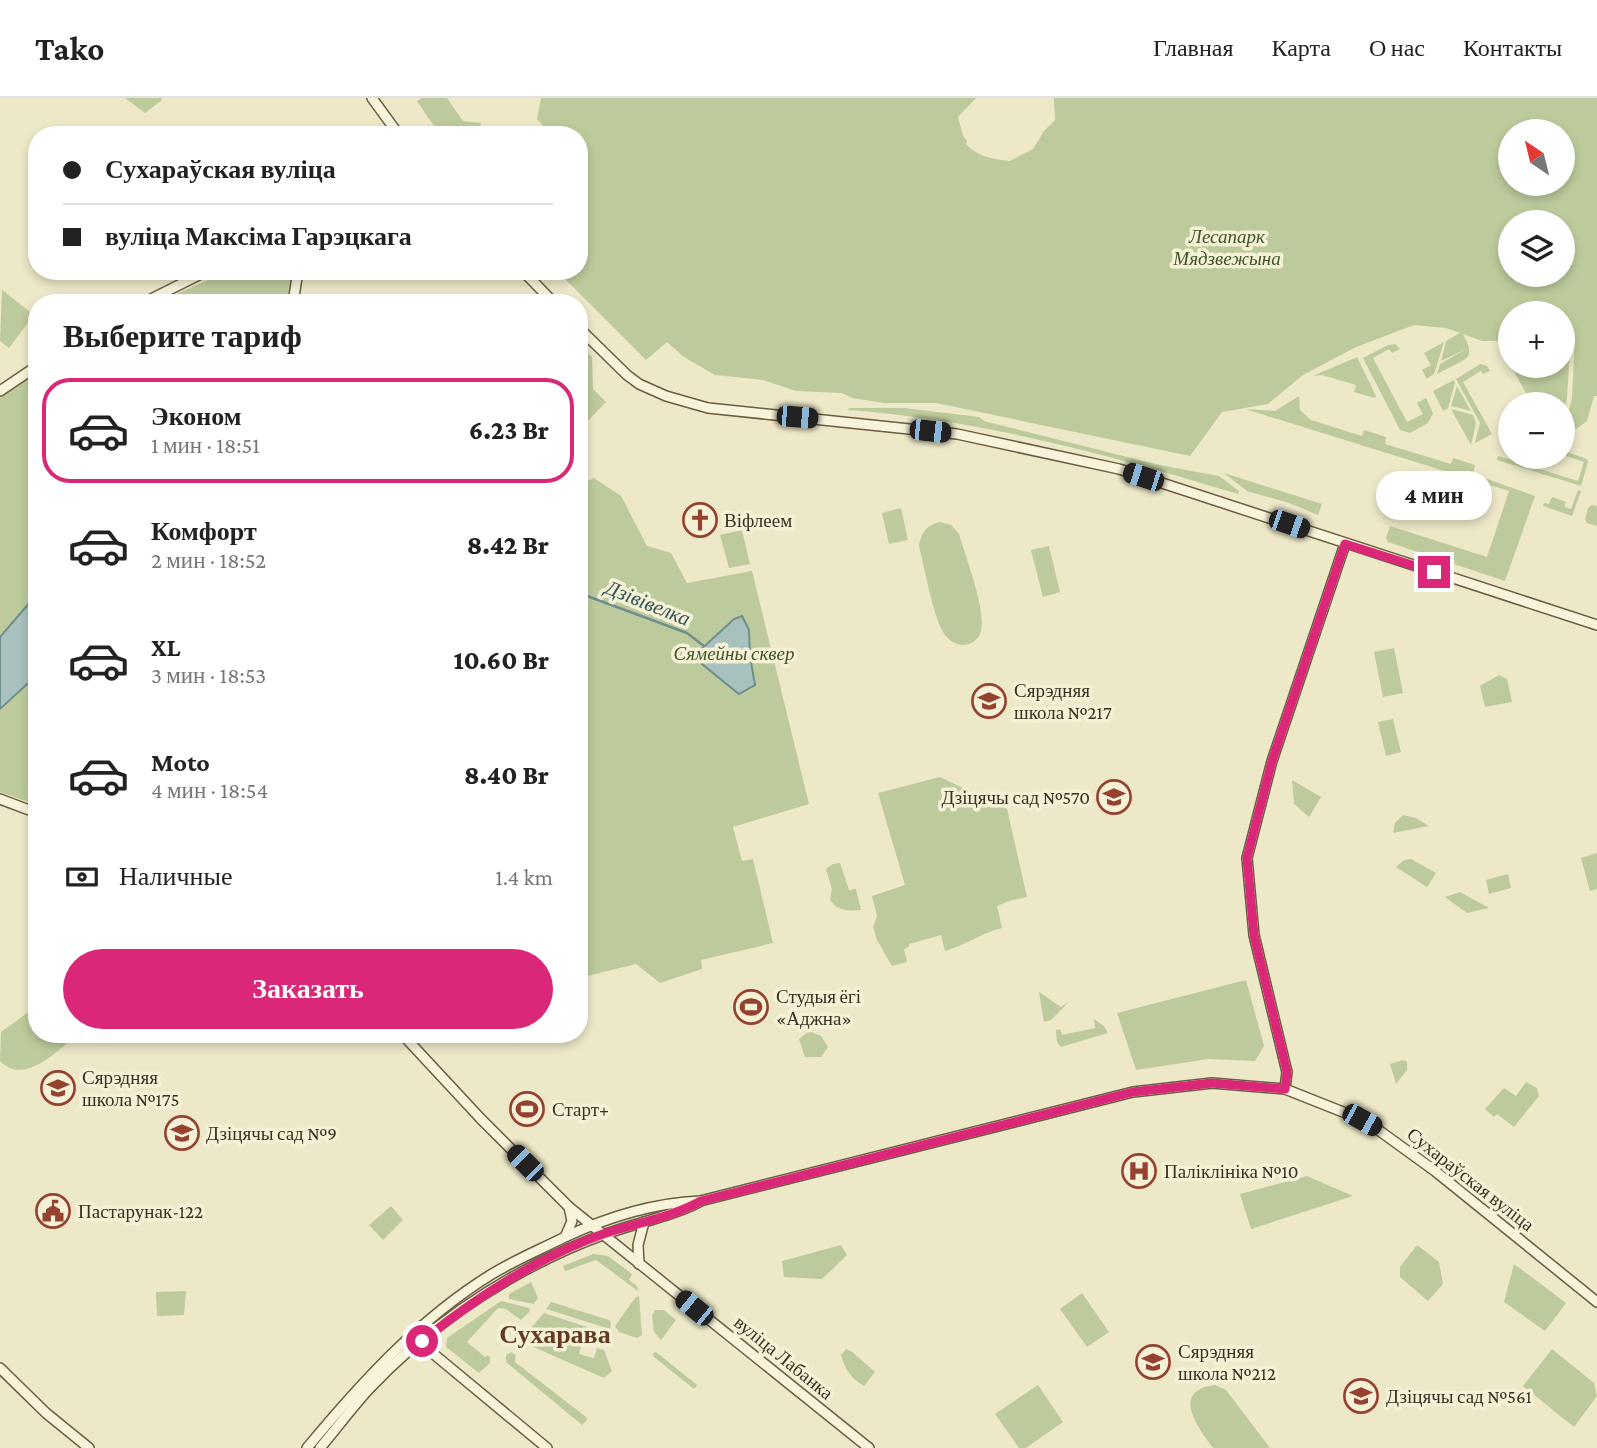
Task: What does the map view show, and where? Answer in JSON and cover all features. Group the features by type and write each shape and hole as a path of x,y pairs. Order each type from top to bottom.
{"main road":[{"path":"372,98 392,126"},
{"path":"161,294 189,280"},
{"path":"532,280 545,294"},
{"path":"588,336 639,384 676,399 708,408 755,414 957,434 1119,469 1597,625"},
{"path":"0,391 28,372"},
{"path":"1285,1089 1287,1072 1254,935 1247,858 1272,761 1345,544"},
{"path":"0,799 28,810"},
{"name":"вуліца Лабанка","path":"410,1043 569,1208 869,1448"},
{"name":"Сухараўская вуліца","path":"307,1448 361,1385 414,1332 463,1293 490,1275 590,1224 681,1202 701,1201 1133,1092 1212,1083 1285,1089 1348,1114 1377,1129 1435,1171 1597,1302"},
{"name":"Сухараўская вуліца","path":"320,1448 368,1390 422,1341 496,1286 546,1259 603,1234 684,1211 701,1201"},
{"path":"563,1238 572,1221 569,1208"},
{"path":"639,1264 638,1245 644,1222"},
{"path":"414,1332 436,1356 547,1448"},
{"path":"0,1368 46,1413 89,1448"}],"green space":[{"path":"125,98 161,98 162,100 145,113"},
{"path":"422,98 447,98 463,121 481,123 480,126 435,126 417,101"},
{"name":"Лесапарк Мядзвежына","path":"541,98 976,98 958,117 966,144 986,157 1010,161 1033,149 1044,131 1055,120 1054,98 1597,98 1597,396 1594,396 1587,421 1575,429 1575,392 1572,392 1575,378 1575,301 1498,301 1498,341 1482,341 1463,334 1469,347 1469,355 1437,374 1440,364 1466,349 1441,361 1446,341 1460,333 1446,328 1414,325 1356,347 1303,375 1268,404 1222,412 1190,456 936,403 884,403 852,398 842,393 796,391 763,380 715,375 684,357 667,342 646,360 588,302 588,294 580,294 566,280 588,280 588,126 543,126 537,119"},
{"path":"208,280 293,280 290,294 177,294"},
{"path":"2,290 28,310 28,323 9,348 0,341"},
{"path":"1444,342 1434,374 1427,379 1422,370 1431,365 1424,353"},
{"path":"1395,344 1400,349 1392,353 1389,349 1373,358 1407,422 1423,414 1417,403 1426,398 1433,413 1428,423 1410,433 1400,430 1363,358"},
{"path":"588,353 592,357 593,389 606,402 588,421"},
{"path":"1357,357 1375,398 1354,392 1356,385 1322,375 1313,376"},
{"path":"1480,364 1487,366 1490,371 1483,374 1481,371 1463,382 1492,434 1475,443 1480,423 1456,379"},
{"path":"28,378 28,802 0,792 0,398"},
{"name":"Лесапарк Мядзвежына","path":"1518,378 1568,378 1567,392 1525,392"},
{"path":"1454,380 1448,408 1443,411 1433,391"},
{"path":"1457,386 1471,411 1451,406"},
{"path":"1299,396 1300,410 1311,420 1362,436 1364,430 1386,437 1385,444 1451,464 1453,458 1475,465 1473,474 1535,496 1505,581 1388,542 1386,538 1390,526 1487,557 1509,491 1245,409 1275,411"},
{"path":"905,408 979,417 984,421 1159,465 1219,476 1239,491 1238,494 1045,441 947,422 848,410"},
{"path":"1451,409 1473,415 1476,423 1471,445"},
{"path":"1575,455 1587,459 1588,462 1581,486 1526,469 1540,469 1578,481 1584,462 1575,459"},
{"path":"1224,473 1322,504 1318,515 1247,491"},
{"name":"Сямейны сквер","path":"594,478 621,496 647,546 671,553 687,583 752,571 809,804 733,827 742,861 753,859 773,943 701,960 702,969 660,983 636,964 588,976 588,481"},
{"path":"1578,490 1581,491 1572,516 1543,506 1544,503 1549,504 1552,497 1566,502 1564,507 1571,509"},
{"path":"1597,506 1597,526 1587,523 1585,519 1588,508"},
{"path":"901,508 908,540 889,544 882,513"},
{"path":"940,522 951,525 959,534 979,600 982,626 980,634 976,640 966,645 950,640 938,622 919,546 925,530"},
{"path":"742,530 750,564 729,568 720,535"},
{"path":"1049,546 1060,592 1043,597 1031,550"},
{"path":"1394,648 1403,693 1383,697 1374,652"},
{"path":"1499,675 1507,679 1512,702 1485,707 1480,686"},
{"path":"1393,719 1401,752 1386,756 1378,722"},
{"path":"940,777 1007,809 1027,897 997,906 1002,928 945,951 941,935 909,944 909,947 904,949 907,962 892,966 873,927 877,916 872,896 905,885 878,793"},
{"path":"1292,780 1321,797 1309,817 1294,804"},
{"path":"1403,815 1416,818 1429,826 1393,833 1395,823"},
{"path":"1597,853 1597,889 1590,891 1581,858"},
{"path":"1411,859 1436,873 1427,887 1396,867 1404,860"},
{"path":"840,863 849,890 856,889 861,910 840,908 830,900 832,889 826,869"},
{"path":"1508,874 1511,888 1489,894 1486,880"},
{"path":"1460,892 1489,908 1467,913 1445,897"},
{"path":"1246,980 1264,1046 1255,1061 1209,1059 1136,1070 1117,1013"},
{"path":"1039,992 1061,1007 1070,1001 1051,1020 1044,1022"},
{"path":"28,1012 28,1043 68,1043 41,1063 20,1070 10,1068 0,1061 1,1032"},
{"path":"1094,1019 1104,1026 1108,1033 1061,1047 1057,1042 1056,1030 1060,1029 1062,1035 1095,1028"},
{"path":"809,1031 821,1036 828,1047 821,1057 805,1057 799,1039"},
{"path":"1403,1060 1407,1062 1407,1070 1396,1084 1390,1064"},
{"path":"1526,1082 1537,1088 1539,1096 1514,1127 1485,1109 1504,1088 1516,1096"},
{"path":"1307,1176 1353,1196 1251,1229 1240,1194"},
{"path":"391,1206 403,1220 383,1240 369,1225"},
{"path":"841,1245 847,1255 822,1279 784,1277 782,1261"},
{"path":"1417,1245 1439,1262 1443,1284 1428,1301 1400,1277 1400,1267"},
{"path":"593,1254 608,1256 632,1274 629,1280 637,1286 638,1291 596,1260 565,1271 563,1266"},
{"path":"1514,1264 1566,1303 1545,1331 1504,1302"},
{"path":"531,1282 538,1298 534,1304 509,1299 509,1294"},
{"path":"186,1291 184,1315 157,1316 156,1292"},
{"path":"1082,1293 1109,1332 1087,1347 1060,1309"},
{"path":"639,1296 642,1335 637,1338 619,1332 615,1326"},
{"path":"501,1301 529,1308 530,1311 521,1320 506,1309 498,1308 467,1342 485,1357 490,1357 490,1363 479,1373 446,1347 447,1338"},
{"path":"551,1302 609,1320 610,1329 546,1309"},
{"path":"655,1310 664,1310 676,1320 661,1340 654,1332 652,1315"},
{"path":"544,1313 596,1330 594,1339 577,1335 575,1341 582,1343 579,1354 594,1358 597,1348 604,1350 612,1371 604,1378 522,1342 522,1338"},
{"path":"846,1349 875,1372 864,1386 852,1377 844,1365 841,1355"},
{"path":"1552,1349 1594,1383 1597,1396 1574,1427 1523,1386"},
{"path":"512,1352 516,1356 515,1362 587,1420 582,1425 506,1362 506,1355"},
{"path":"656,1352 697,1385 694,1389 654,1357 653,1353"},
{"path":"1038,1385 1063,1422 1026,1448 1019,1448 995,1414"},
{"path":"1215,1385 1226,1390 1270,1448 1213,1448 1195,1421 1190,1402 1193,1395 1201,1389"}],"water":[{"path":"28,604 28,683 0,709 0,637"},
{"path":"742,616 749,630 755,685 739,694 702,664 697,653 734,619"}],"waterway":[{"name":"Дзівівелка","path":"588,596 687,633 704,646"}],"place":[{"name":"Віфлеем","path":"700,520"},
{"name":"Сярэдняя школа №217","path":"989,701"},
{"name":"Дзіцячы сад №570","path":"1114,797"},
{"name":"Студыя ёгі «Аджна»","path":"751,1007"},
{"name":"Сярэдняя школа №175","path":"58,1088"},
{"name":"Старт+","path":"527,1109"},
{"name":"Дзіцячы сад №9","path":"182,1133"},
{"name":"Паліклініка №10","path":"1139,1171"},
{"name":"Пастарунак-122","path":"53,1211"},
{"name":"Сярэдняя школа №212","path":"1153,1362"},
{"name":"Дзіцячы сад №561","path":"1361,1396"}],"district":[{"name":"Сухарава","path":"555,1334"}],"route":[{"path":"422,1341 470,1304 520,1272 603,1234 684,1211 701,1201 1133,1092 1212,1083 1285,1089 1287,1072 1254,935 1247,858 1272,761 1345,544 1434,572"}]}
